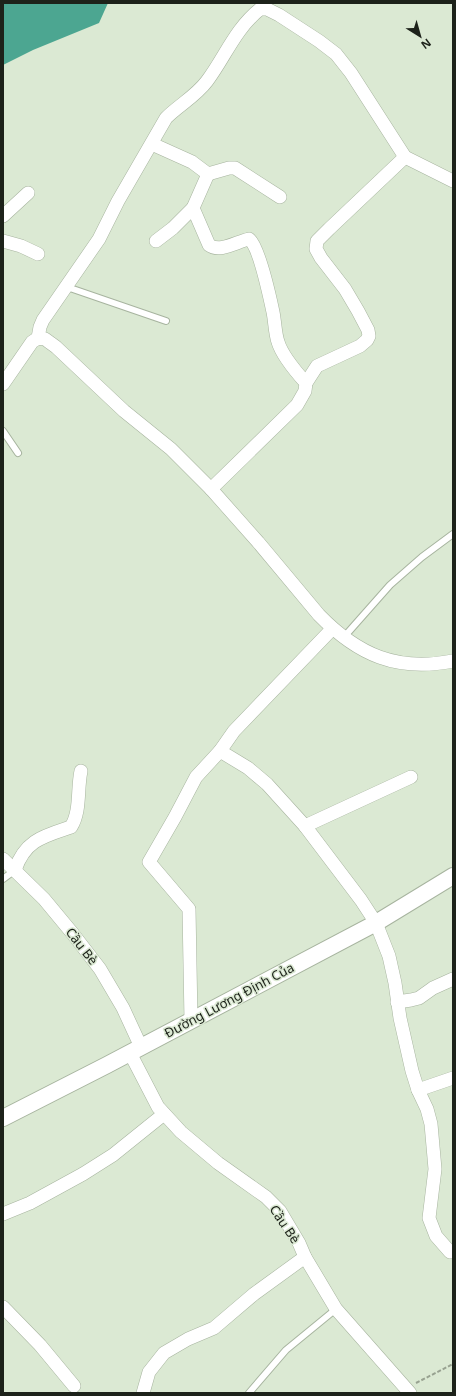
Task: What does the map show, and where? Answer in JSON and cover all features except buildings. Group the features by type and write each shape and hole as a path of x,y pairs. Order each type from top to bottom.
{"street":[{"path":"38,338 40,327 44,320 99,239 118,201 166,118 198,92 207,82 236,34 260,9 267,9 279,14 336,54 351,73 405,157 453,181"},
{"path":"152,144 192,162 208,174"},
{"path":"211,490 297,405 305,391 306,383 317,366 360,346 367,340 369,336 368,330 345,289 321,258 316,249 317,241 405,157"},
{"path":"208,174 229,168 236,168 280,197"},
{"path":"156,241 173,228 193,208 208,174"},
{"path":"3,216 28,193"},
{"path":"193,208 212,248 227,247 249,239 253,242 258,255 272,311 278,343 292,366 306,383"},
{"path":"3,241 21,246 38,254"},
{"path":"3,384 32,342 38,338 45,339 56,347 124,411 171,449 242,524 332,629 370,654 399,663 434,664 453,661"},
{"path":"191,1020 190,909 148,862 175,818 196,777 220,751 234,731 332,629"},
{"path":"220,751 248,768 267,784 305,826 361,900 376,923 389,956 407,1051 418,1090 427,1109 434,1145 435,1169 429,1218 436,1236 450,1252"},
{"path":"15,870 18,858 30,844 39,838 71,827 75,821 78,784 81,771"},
{"path":"305,826 410,777"},
{"name":"Cầu Bè","path":"3,859 53,911 100,969 123,1008 135,1050 158,1107 180,1132 218,1164 266,1197 280,1211 336,1309 408,1391"},
{"name":"Đường Lương Định Của","path":"3,1118 376,923 453,876"},
{"path":"397,1002 419,998 433,988 453,979"},
{"path":"418,1090 453,1078"},
{"path":"3,1214 30,1203 113,1155 164,1114"},
{"path":"144,1393 149,1372 164,1353 188,1339 214,1328 254,1294 306,1257"},
{"path":"3,1308 40,1345 74,1386"}],"lane":[{"path":"67,287 166,321"},
{"path":"3,431 18,453"},
{"path":"344,638 390,585 422,557 453,534"},
{"path":"3,879 15,870"},
{"path":"249,1393 286,1350 336,1309"}],"path":[{"path":"408,1391 453,1364"}],"water":[{"path":"3,3 108,3 99,23 33,50 3,65"}]}
